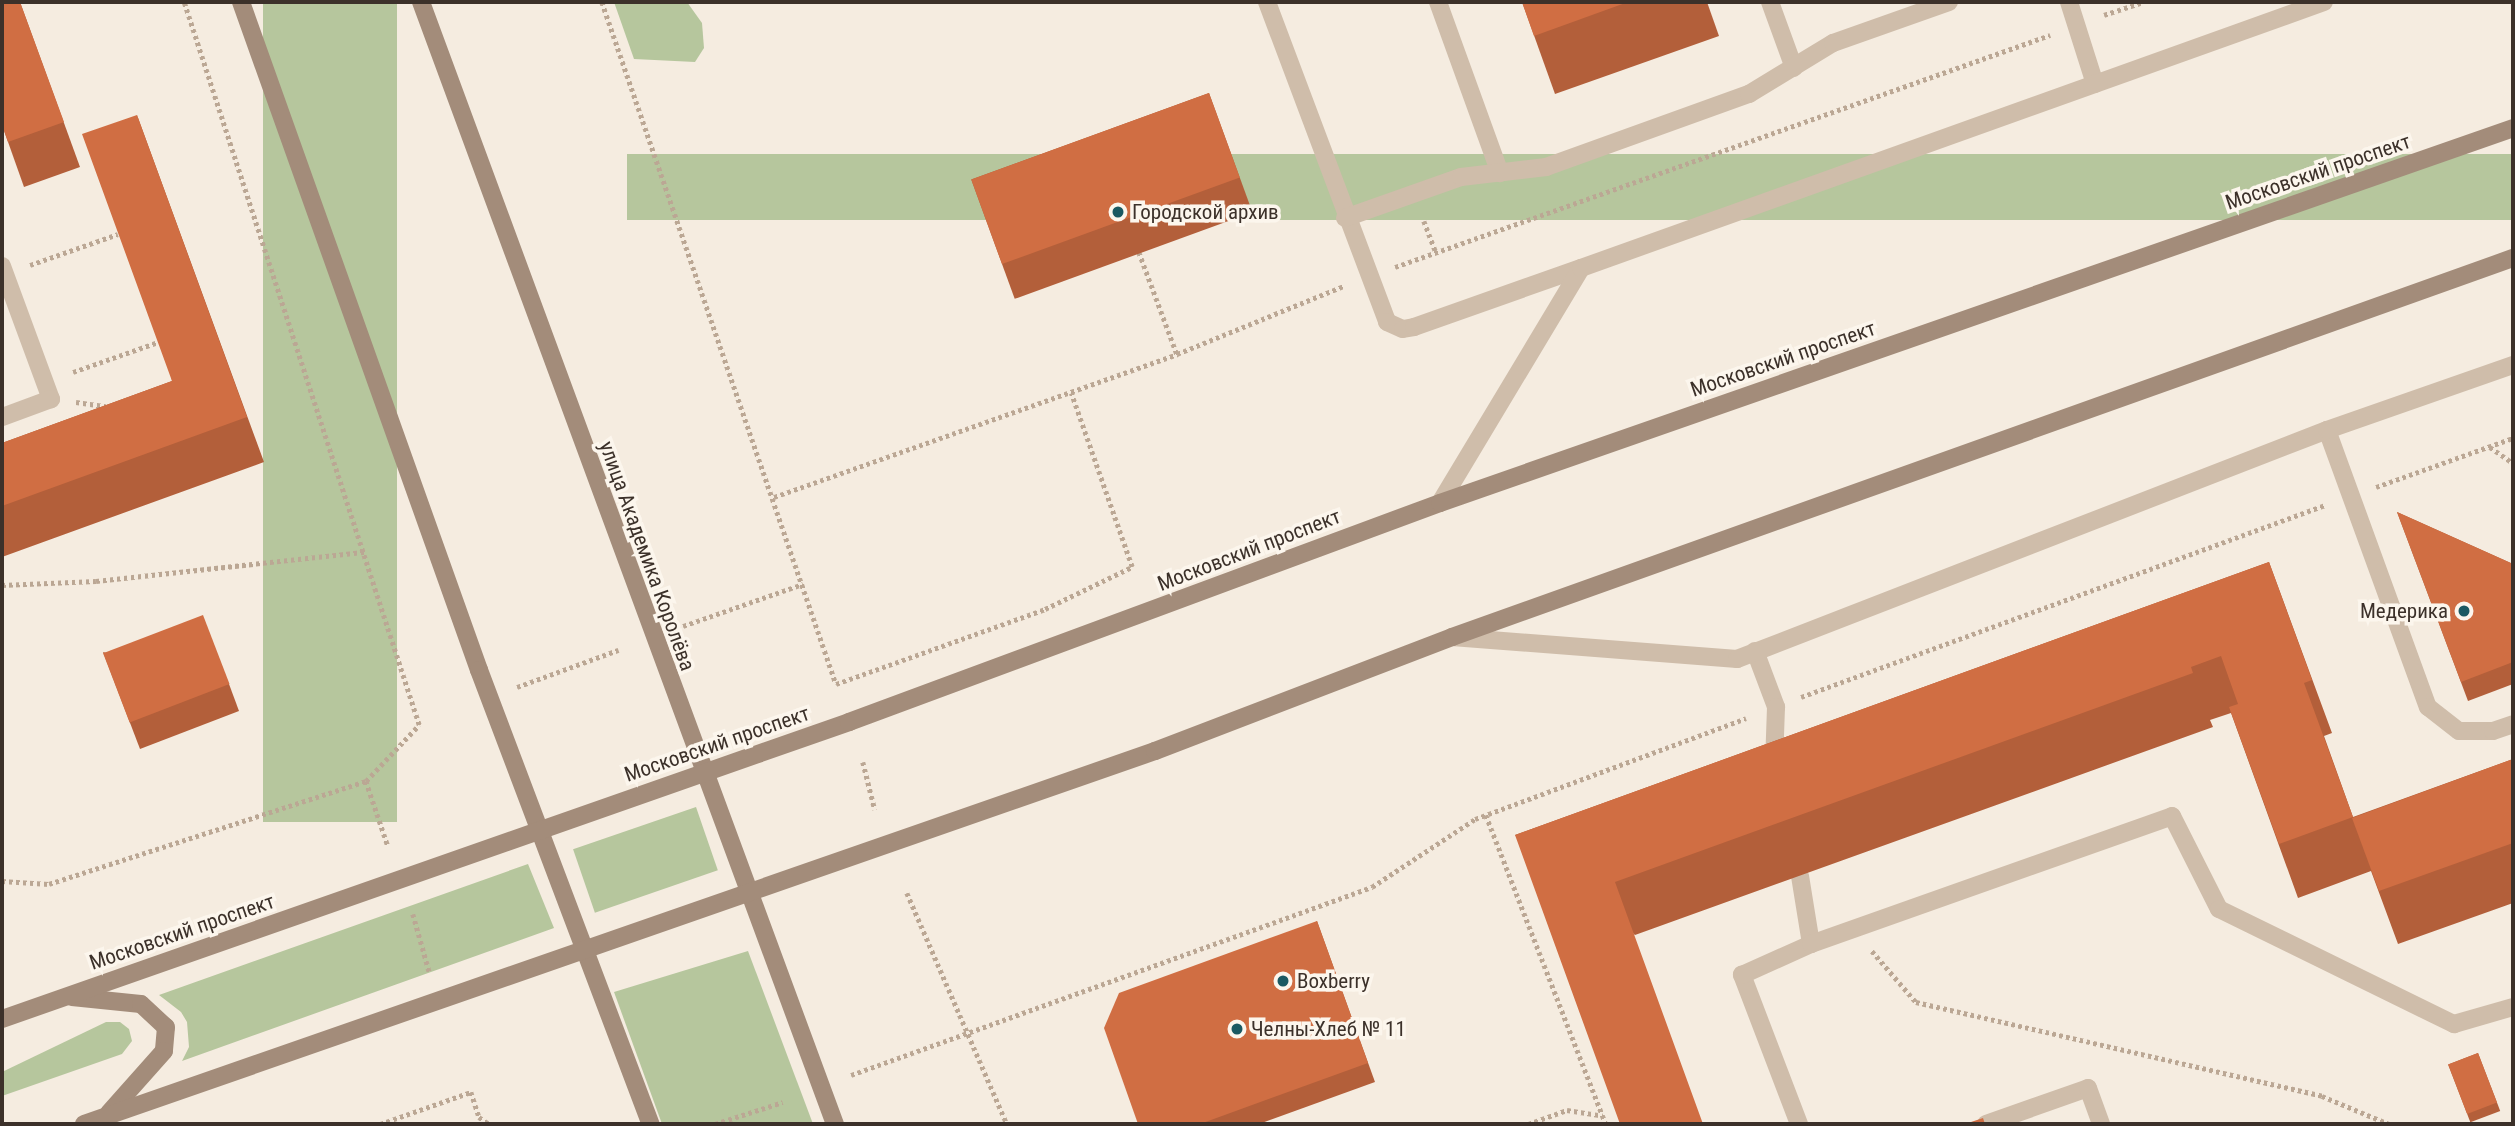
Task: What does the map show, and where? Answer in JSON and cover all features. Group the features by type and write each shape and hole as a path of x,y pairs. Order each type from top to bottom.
{"main road":[{"path":"241,2 541,830 651,1124"},
{"name":"улица Академика Королёва","path":"421,2 835,1124"},
{"name":"Московский проспект","path":"2,1019 849,722 1440,503 2513,128"},
{"path":"84,1124 1155,751 1452,637 2513,258"},
{"path":"65,996 141,1004 166,1027 164,1051 107,1115"}],"street":[{"path":"1267,2 1367,277 1387,322 1403,329 2324,2"},
{"path":"1438,2 1500,173"},
{"path":"1770,2 1794,68"},
{"path":"1345,218 1461,177 1546,167 1749,94 1833,43 1949,2"},
{"path":"2068,2 2095,84"},
{"path":"1440,503 1581,268"},
{"path":"2,417 48,390 3,270"},
{"path":"1452,637 1737,659 2327,430 2513,365"},
{"path":"2327,430 2428,707 2459,731 2493,731 2513,724"},
{"path":"1755,651 1776,707 1773,788"},
{"path":"1798,1124 1742,975 1811,944 2172,816 2219,909 2454,1024 2513,1007"},
{"path":"1800,876 1811,944"},
{"path":"1986,1124 2088,1088 2101,1124"}],"path":[{"path":"2,881 49,884 366,781 419,724 184,2"},
{"path":"602,2 836,684 1045,609 1132,567 1070,393"},
{"path":"774,497 1177,354 1367,277 2143,2"},
{"path":"3,270 118,234"},
{"path":"1139,252 1177,354"},
{"path":"48,390 158,342"},
{"path":"48,390 118,408"},
{"path":"851,1076 1372,887 1486,815 2513,438"},
{"path":"2489,446 2513,463"},
{"path":"2,585 96,581 365,552"},
{"path":"682,626 803,584"},
{"path":"509,690 618,650"},
{"path":"863,762 874,810"},
{"path":"366,781 388,846"},
{"path":"1486,815 1606,1124"},
{"path":"907,893 1007,1124"},
{"path":"413,914 432,980"},
{"path":"1853,930 1916,1002 2322,1096 2389,1124"},
{"path":"380,1124 471,1092 480,1118 489,1124"},
{"path":"715,1124 783,1102"},
{"path":"1528,1124 1567,1110 1602,1116"}],"green space":[{"path":"263,2 397,2 397,822 263,822"},
{"path":"614,2 687,2 702,23 704,48 695,62 634,59"},
{"path":"627,154 2513,154 2513,220 627,220"},
{"path":"696,807 718,870 595,913 573,849"},
{"path":"528,864 554,928 182,1061 189,1047 187,1022 181,1012 159,995"},
{"path":"748,951 813,1124 662,1124 614,992"},
{"path":"106,1022 120,1022 129,1029 132,1041 122,1054 2,1096 2,1072"}],"building":[{"path":"2,2 20,2 64,122 8,142 2,125"},
{"path":"1522,2 1628,2 1534,36"},
{"path":"1209,93 1240,178 1002,264 971,180"},
{"path":"137,115 247,417 2,506 2,443 172,381 82,134"},
{"path":"2397,512 2513,564 2513,662 2461,682"},
{"path":"2269,562 2312,680 2304,683 2353,817 2279,844 2229,707 2238,704 2221,656 2191,667 2193,673 1615,882 1703,1124 1620,1124 1515,835"},
{"path":"203,615 230,684 130,722 103,653"},
{"path":"2513,759 2513,843 2379,891 2352,818"},
{"name":"Челны-Хлеб № 11","path":"1317,921 1368,1063 1200,1124 1138,1124 1104,1028 1119,993"},
{"path":"2478,1053 2497,1102 2467,1114 2448,1064"},
{"path":"1983,1118 1985,1124 1965,1124"}],"place":[{"name":"Городской архив","path":"1118,212"},
{"name":"Медерика","path":"2464,611"},
{"name":"Boxberry","path":"1283,981"},
{"name":"Челны-Хлеб № 11","path":"1237,1029"}]}
